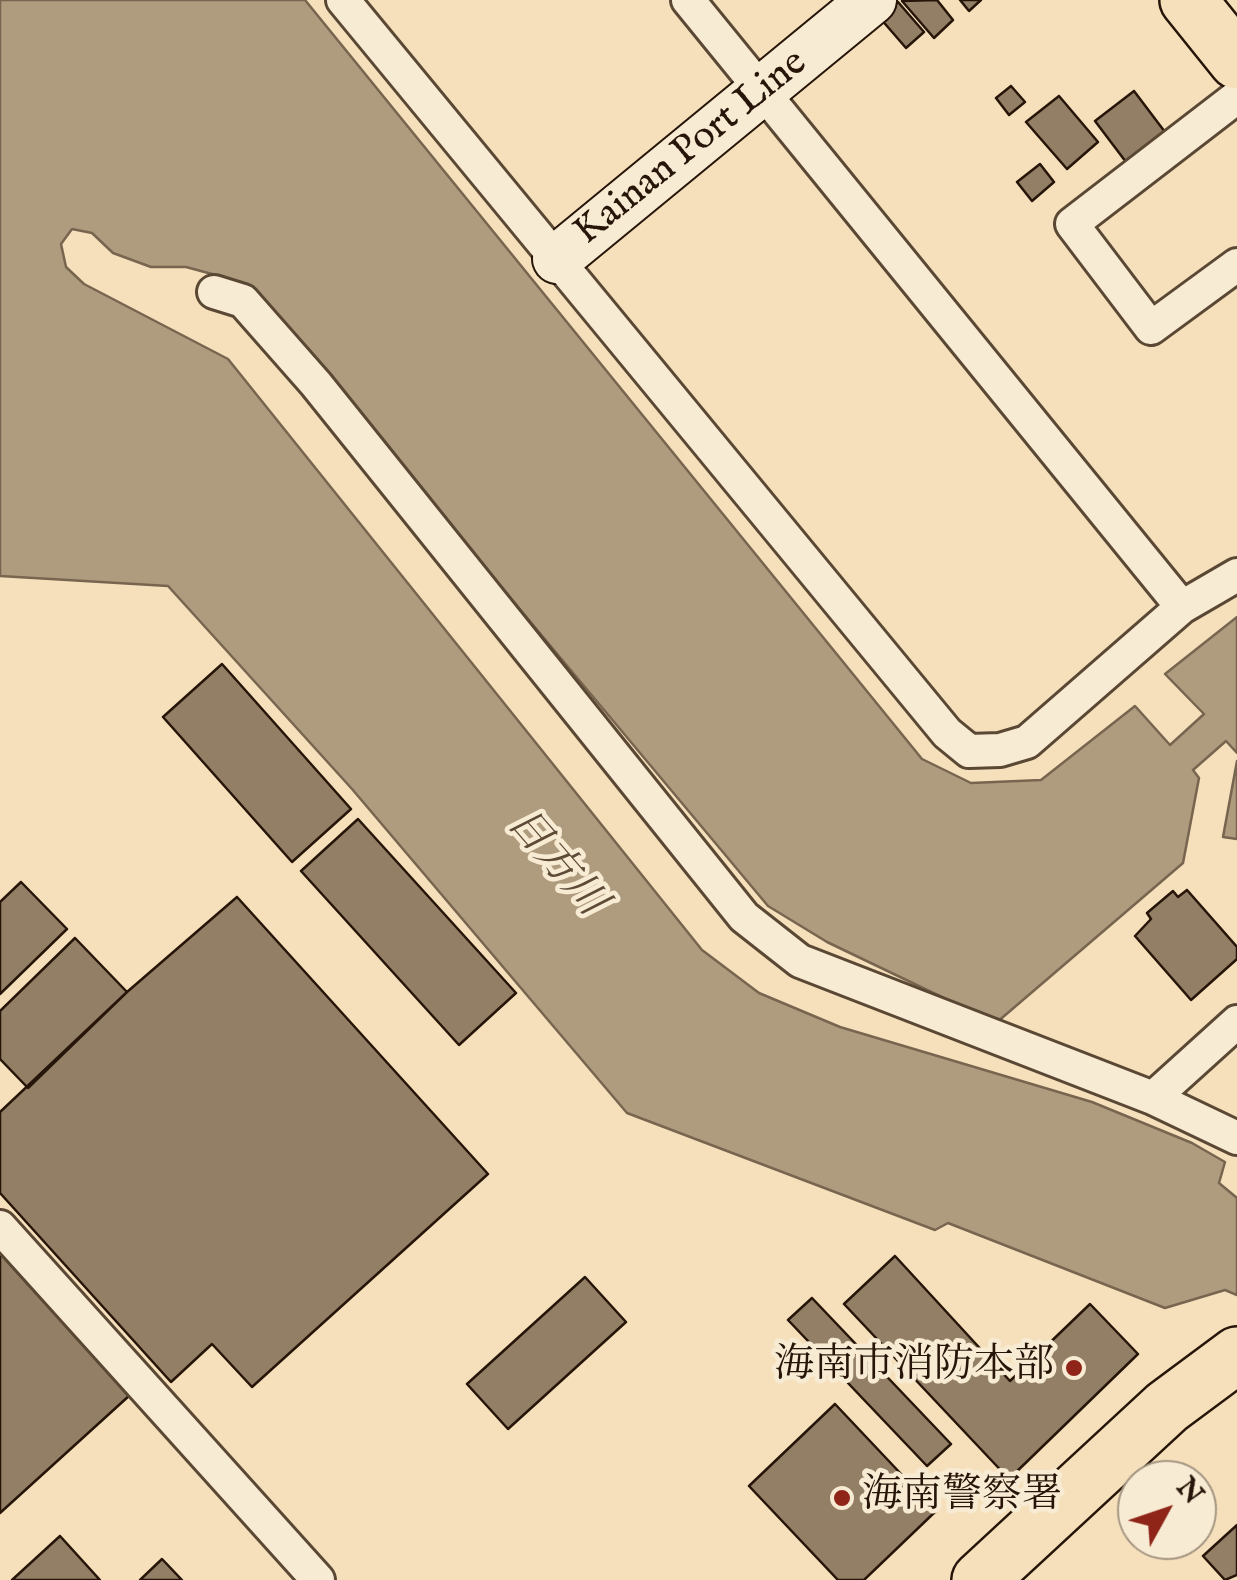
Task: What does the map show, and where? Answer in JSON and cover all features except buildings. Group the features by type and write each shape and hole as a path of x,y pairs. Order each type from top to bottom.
{"highway":[{"path":"1188,0 1237,61"},
{"path":"980,1580 1166,1407 1237,1355"},
{"path":"1022,1580 1182,1432 1237,1390"}],"main road":[{"name":"Kainan Port Line","path":"558,259 872,0"}],"street":[{"path":"343,0 946,733 969,752 1000,750 1027,742 1182,606 1237,575"},
{"path":"688,0 1182,606"},
{"path":"1237,97 1072,224 1151,328 1237,265"},
{"path":"214,292 243,302 316,384 744,917 800,961 1153,1098 1237,1138"},
{"path":"1153,1098 1237,1022"},
{"path":"0,1227 318,1580"}],"water":[{"name":"日方川","path":"0,0 305,0 922,759 971,783 1041,780 1135,706 1170,745 1204,714 1165,674 1237,617 1237,753 1226,741 1193,770 1199,778 1183,863 996,1023 827,942 768,906 262,301 223,277 186,267 151,267 113,253 92,233 72,229 61,244 66,267 84,284 228,359 702,950 759,993 840,1027 1092,1102 1192,1143 1225,1162 1219,1183 1237,1198 1237,1295 1225,1290 1165,1308 948,1223 935,1230 627,1113 352,789 168,586 0,576"},
{"path":"1237,761 1237,839 1223,837"}],"place":[{"name":"海南市消防本部","path":"1074,1368"},
{"name":"海南警察署","path":"842,1498"}]}
